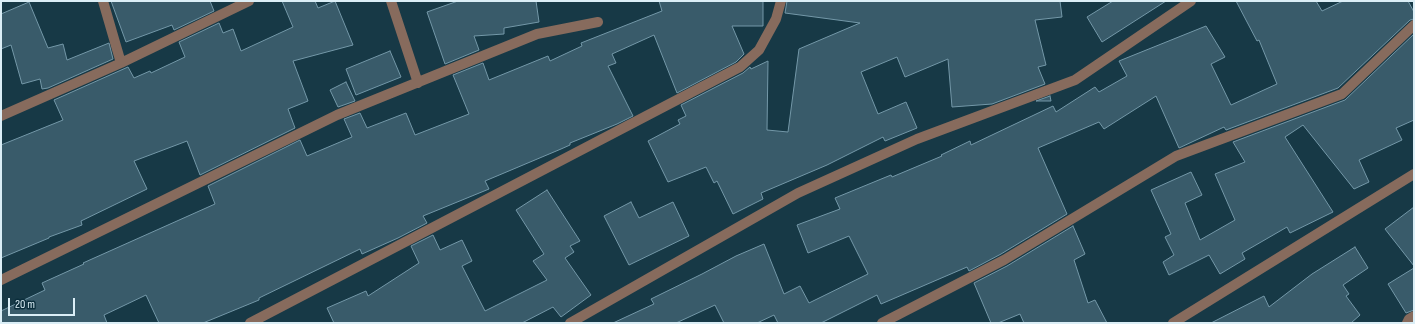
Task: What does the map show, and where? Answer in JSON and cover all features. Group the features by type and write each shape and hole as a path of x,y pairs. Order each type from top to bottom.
{"street":[{"path":"103,1 120,63"},
{"path":"1,116 120,63 249,1"},
{"path":"391,1 418,83"},
{"path":"250,323 740,67 759,50 776,19 781,1"},
{"path":"570,323 798,193 917,139 1075,80 1191,1"},
{"path":"1,280 337,115 538,34 598,22"},
{"path":"882,323 1004,260 1176,156 1342,94 1414,24"},
{"path":"1173,323 1414,174"},
{"path":"1407,323 1409,319 1414,316"}],"building":[{"path":"111,1 210,1 214,11 174,30 172,25 126,42"},
{"path":"282,1 315,1 318,8 335,1 353,45 293,61 308,101 288,109 295,128 200,175 187,141 134,161 147,189 81,221 82,225 49,237 1,258 1,145 63,120 54,100 128,67 134,78 150,71 151,73 185,57 179,42 219,23 223,33 233,29 241,51 293,27"},
{"path":"458,1 536,1 539,22 504,28 504,34 474,36 479,50 445,64 427,12"},
{"path":"659,1 763,1 763,26 732,26 744,54 736,62 677,93 654,35 612,54 616,63 608,66 633,116 570,143 570,145 561,149 485,181 489,189 423,216 427,223 398,238 362,254 360,249 259,298 259,300 203,323 159,323 146,295 104,315 107,323 1,323 1,311 45,290 42,283 215,204 208,186 300,140 307,156 352,137 344,119 360,113 367,128 406,113 415,135 469,114 453,75 483,63 489,80 548,56 550,61 582,46 581,43 662,11"},
{"path":"787,1 1060,1 1062,17 1035,20 1046,65 1038,67 1045,84 992,104 952,107 948,59 905,77 897,57 861,72 878,114 906,102 917,128 885,141 883,137 827,165 761,193 763,199 733,214 717,181 714,183 706,167 668,182 648,141 680,124 678,120 686,116 681,105 743,73 750,67 751,69 768,61 767,130 788,132 799,49 860,23 785,13"},
{"path":"1113,1 1166,1 1102,42 1087,17"},
{"path":"1236,1 1316,1 1322,11 1343,1 1408,1 1414,12 1414,19 1410,20 1338,88 1226,130 1224,127 1179,148 1156,96 1104,129 1099,122 1038,148 1067,214 1001,254 969,271 967,267 881,304 877,295 821,323 778,323 774,315 757,323 724,323 715,305 676,323 613,323 654,304 651,299 736,256 764,244 784,294 800,286 809,303 868,274 849,236 808,253 797,225 840,209 835,198 891,175 892,177 942,156 941,155 970,141 971,145 1053,106 1056,112 1095,87 1099,92 1127,76 1119,61 1206,26 1225,57 1211,64 1231,105 1277,84 1259,40 1257,41"},
{"path":"29,2 48,48 63,44 67,60 109,43 113,59 48,88 42,89 40,79 22,84 11,45 1,49 1,14"},
{"path":"1414,34 1414,120 1396,128 1402,140 1359,160 1369,182 1354,189 1303,125 1285,137 1333,212 1290,233 1287,227 1242,253 1245,259 1220,274 1209,255 1169,275 1163,262 1174,255 1165,237 1171,234 1151,190 1191,172 1202,195 1185,203 1200,240 1235,220 1215,174 1245,162 1233,142 1345,100"},
{"path":"390,51 401,77 356,95 346,69"},
{"path":"346,82 355,101 338,107 330,90"},
{"path":"1050,96 1051,101 1036,101"},
{"path":"547,190 580,241 570,246 574,252 565,258 591,295 561,317 553,307 522,323 334,323 327,308 366,291 368,296 419,263 411,246 433,235 440,250 462,240 472,261 462,266 485,311 547,280 533,261 544,254 516,210"},
{"path":"631,202 639,218 673,202 689,236 629,265 604,216"},
{"path":"1414,207 1414,266 1385,229"},
{"path":"1073,226 1085,254 1074,260 1088,303 1095,300 1107,323 1024,323 1020,314 998,323 991,323 974,283 1007,266"},
{"path":"1355,247 1368,268 1343,285 1349,294 1346,296 1360,315 1351,323 1211,323 1264,296 1269,307 1312,274"},
{"path":"1414,268 1414,310 1406,313 1388,284"}]}
